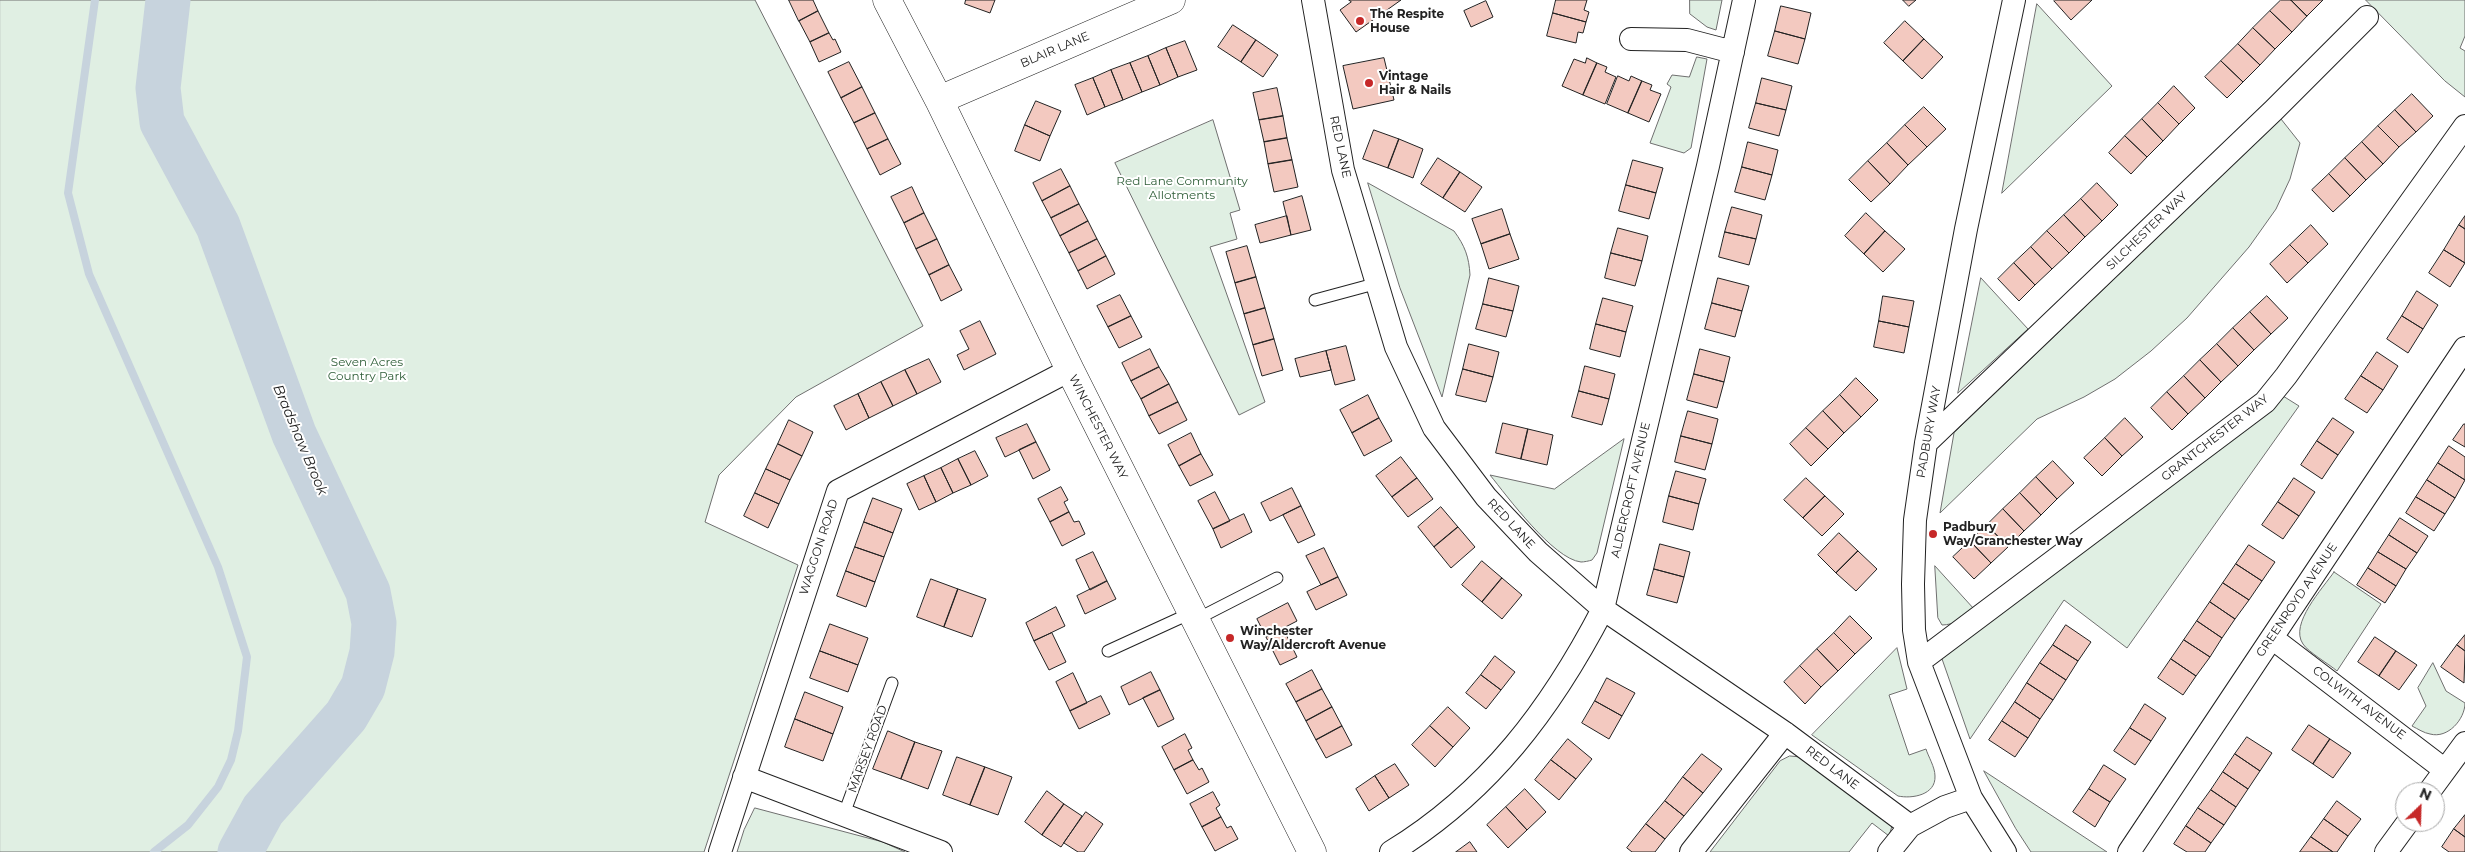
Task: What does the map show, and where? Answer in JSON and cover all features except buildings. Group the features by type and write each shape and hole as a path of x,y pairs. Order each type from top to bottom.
{"street":[{"name":"WINCHESTER WAY","path":"887,0 939,100 1070,370 1312,852"},
{"name":"BLAIR LANE","path":"939,100 1171,0"},
{"name":"RED LANE","path":"1313,0 1343,170 1396,347 1434,428 1486,497 1538,552 1603,609 1785,733 1910,826"},
{"name":"ALDERCROFT AVENUE","path":"1391,852 1422,833 1467,798 1510,753 1554,694 1578,656 1603,609 1744,0"},
{"name":"PADBURY WAY","path":"2005,852 1971,798 1919,662 1914,630 1914,538 1926,443 1966,229 2014,0"},
{"name":"SILCHESTER WAY","path":"1926,443 2274,110 2367,17"},
{"path":"1631,39 1687,40 1733,52"},
{"name":"GRANTCHESTER WAY","path":"1919,662 2265,402 2286,376 2465,126"},
{"name":"GREENROYD AVENUE","path":"2129,852 2465,348"},
{"name":"WAGGON ROAD","path":"720,852 838,491 1070,370"},
{"name":"COLWITH AVENUE","path":"2272,638 2445,770"},
{"path":"1691,852 1785,733"},
{"path":"2436,782 2465,742"},
{"path":"744,777 941,852"},
{"path":"1889,852 1910,826 1945,807 1971,798"},
{"path":"2386,852 2401,832"}],"lane":[{"path":"1315,300 1378,283"},
{"path":"1108,651 1193,616 1277,578"},
{"name":"MARSEY ROAD","path":"844,814 892,683"}],"green space":[{"name":"Seven Acres Country Park","path":"0,0 755,0 923,326 796,397 719,475 705,522 798,565 704,852 0,852"},
{"path":"1690,0 1722,0 1716,30 1707,27 1690,14"},
{"path":"2366,0 2465,0 2465,36 2460,48 2465,51 2465,97 2445,81"},
{"path":"2037,4 2112,86 2002,193"},
{"path":"1697,57 1707,59 1691,148 1684,153 1650,143 1671,87 1667,84 1672,75 1689,77"},
{"path":"2281,119 2300,143 2290,179 2276,209 2249,247 2187,318 2151,351 2115,379 2084,397 2037,419 1940,513 1954,433"},
{"name":"Red Lane Community Allotments","path":"1213,120 1240,210 1230,213 1237,239 1210,247 1265,402 1239,415 1115,163"},
{"path":"1368,183 1454,231 1466,252 1470,275 1442,397 1400,288"},
{"path":"1981,278 2028,329 1958,393"},
{"path":"2283,396 2299,406 2127,648 2064,600 1970,739 1941,656"},
{"path":"1624,439 1597,553 1592,560 1581,562 1557,550 1531,525 1490,475 1554,489"},
{"path":"1935,566 1974,609 1963,618 1951,624 1942,625 1938,618"},
{"path":"2334,572 2381,604 2337,671 2306,647 2300,636 2300,627 2309,606"},
{"path":"1897,648 1907,689 1889,695 1909,755 1926,749 1935,773 1932,788 1922,794 1910,797 1898,796 1812,735"},
{"path":"2433,663 2446,691 2465,703 2459,721 2449,731 2437,735 2426,733 2412,726 2426,706 2418,688"},
{"path":"1790,756 1801,757 1892,826 1889,836 1872,823 1849,852 1710,852 1780,761"},
{"path":"1984,771 2107,852 2031,852"},
{"path":"755,808 883,842 905,852 737,852 744,830"}],"waterway":[{"path":"95,0 68,193 89,274 218,567 247,657 238,731 231,760 218,787 188,825 154,852"},
{"name":"Bradshaw Brook","path":"168,0 158,88 162,122 218,226 294,434 368,592 374,623 372,652 363,687 346,716 263,810 240,852"}],"place":[{"name":"The Respite House","path":"1360,21"},
{"name":"Vintage Hair & Nails","path":"1369,83"},
{"name":"Padbury Way/Granchester Way","path":"1933,534"},
{"name":"Winchester Way/Aldercroft Avenue","path":"1230,638"}]}
